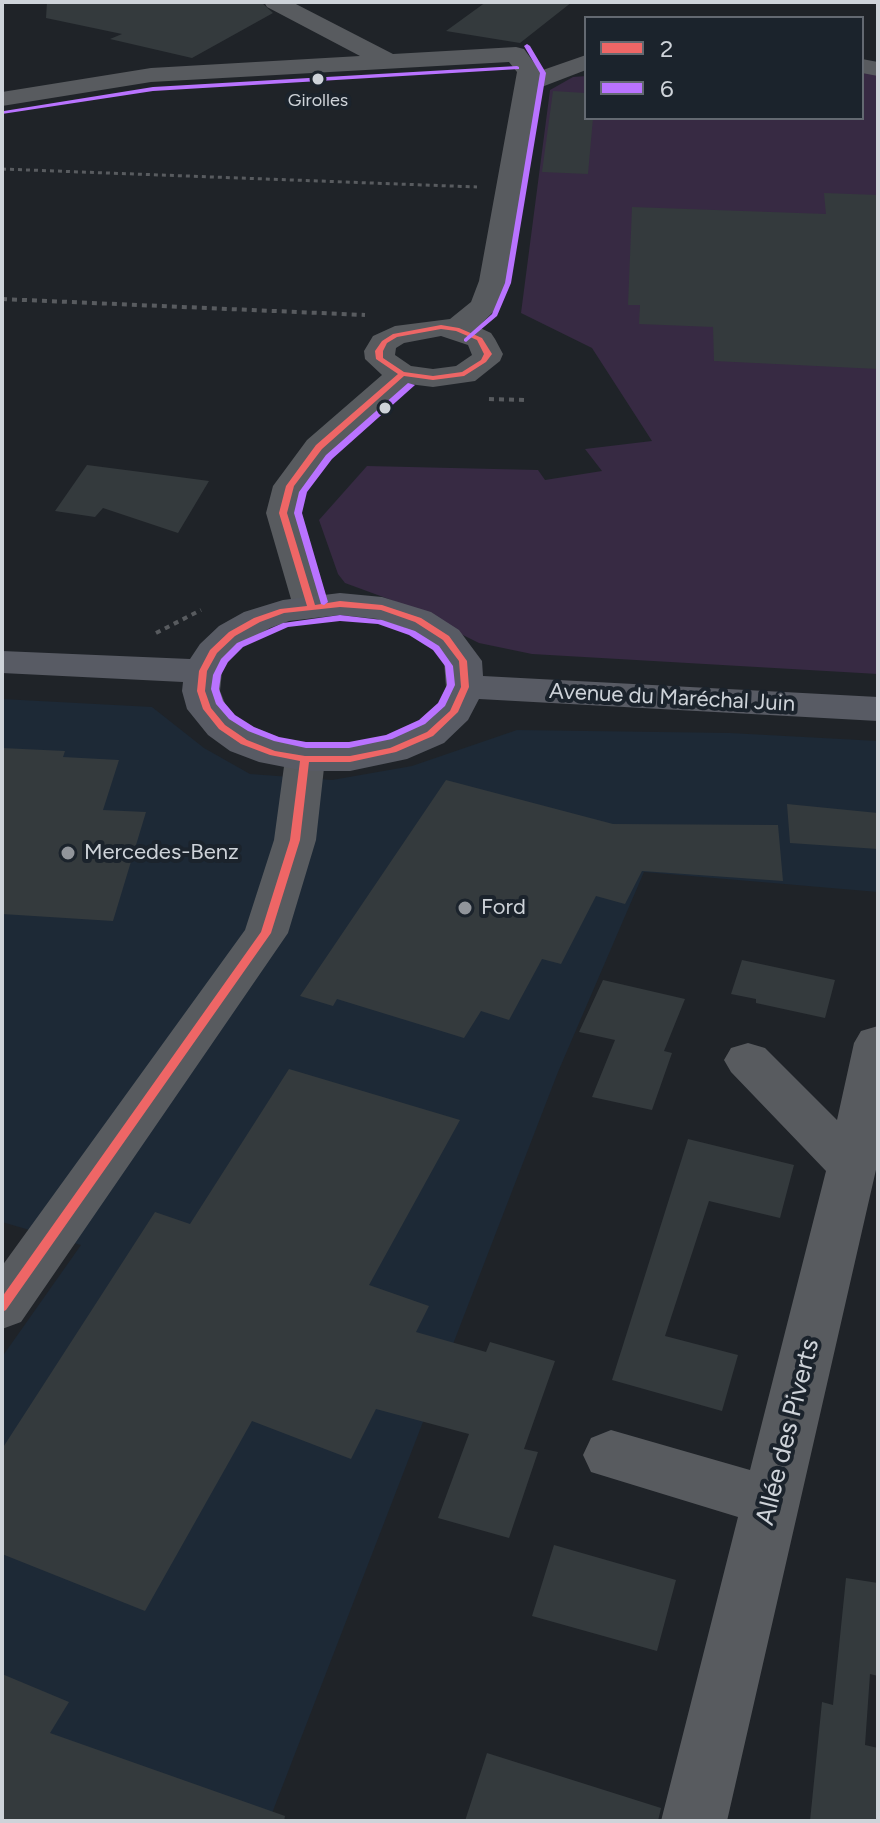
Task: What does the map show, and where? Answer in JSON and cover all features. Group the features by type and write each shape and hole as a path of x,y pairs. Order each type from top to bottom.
{"main road":[{"path":"340,604 382,608 418,620 446,638 463,661 465,687 454,712 430,734 393,750 350,759 305,759 258,747 222,727 207,709 201,691 203,671 213,652 232,634 283,611 311,606 340,604"},
{"path":"2,662 203,671"},
{"name":"Avenue du Maréchal Juin","path":"465,687 878,709"}],"street":[{"path":"275,2 387,61"},
{"path":"2,99 151,75 516,54 529,72 494,281 484,306 457,329"},
{"path":"526,84 584,63"},
{"path":"457,329 480,339 486,346 488,354 476,368 450,377 402,374 380,359 379,351 384,342 408,330 457,329"},
{"path":"311,606 283,513 290,486 319,447 402,374"},
{"path":"2,1307 266,933 295,840 305,759"},
{"name":"Allée des Piverts","path":"694,1821 852,1166 878,1043"},
{"path":"748,1060 852,1166"},
{"path":"611,1455 771,1501"}],"path":[{"path":"2,169 509,188"},
{"path":"2,299 371,316"}],"shaded area":[{"path":"864,72 878,74 878,674 532,654 479,643 394,601 345,583 338,574 319,520 367,466 538,470 545,480 602,471 585,449 652,441 592,348 521,313 550,90 573,77 584,76 584,120 864,120"},
{"path":"2,699 152,707 204,748 250,774 332,780 412,766 517,730 730,733 878,741 878,892 644,872 558,1072 269,1821 2,1821 2,1357 81,1245 2,1222"}],"building":[{"path":"47,2 261,2 273,13 192,58 110,39 122,34 46,18"},
{"path":"486,2 572,2 520,43 446,31"},
{"path":"553,91 584,93 584,120 593,120 588,174 542,172"},
{"path":"824,193 878,195 878,369 714,361 713,327 639,324 640,305 628,305 632,207 826,214"},
{"path":"87,465 209,481 178,533 103,508 95,517 55,511"},
{"name":"Mercedes-Benz","path":"2,748 65,751 63,757 119,760 103,810 146,812 113,921 2,914"},
{"name":"Ford","path":"446,780 613,824 778,825 783,881 642,871 625,904 596,896 561,964 542,959 509,1020 481,1011 464,1038 337,999 333,1006 300,996"},
{"path":"787,804 878,813 878,849 790,843"},
{"path":"742,960 835,980 825,1018 756,1003 756,999 731,994"},
{"path":"603,980 685,999 664,1051 672,1053 652,1110 592,1097 615,1040 579,1032"},
{"path":"289,1069 460,1120 369,1285 429,1306 416,1332 486,1352 490,1342 555,1361 524,1449 538,1452 509,1538 438,1518 469,1434 376,1409 351,1459 252,1421 145,1611 2,1554 2,1449 155,1212 190,1224"},
{"path":"688,1139 794,1165 780,1218 709,1201 665,1336 738,1355 722,1411 612,1380"},
{"path":"554,1545 676,1580 657,1651 532,1616"},
{"path":"846,1578 878,1583 878,1676 870,1674 865,1745 878,1748 878,1821 810,1821 822,1702 833,1705"},
{"path":"2,1674 69,1702 50,1733 285,1816 284,1821 2,1821"},
{"path":"487,1753 661,1808 658,1821 465,1821"}],"transit line":[{"name":"6","path":"466,340 495,315 508,283 543,73 527,46"},
{"name":"6","path":"4,113 153,89 517,68"},
{"name":"2","path":"441,327 457,329 480,339 488,354 484,361 464,374 433,378 402,374 380,359 379,351 384,342 395,335 441,327"},
{"name":"2","path":"311,606 283,513 290,486 319,447 402,374"},
{"name":"6","path":"324,602 298,513 303,492 329,457 411,385"},
{"name":"2","path":"340,604 382,608 418,620 446,638 463,661 465,687 454,712 430,734 393,750 350,759 305,759 273,753 244,742 222,727 207,709 201,691 203,671 213,652 232,634 257,620 283,611 340,604"},
{"name":"6","path":"340,618 379,622 412,633 436,648 449,666 451,685 442,704 422,722 389,737 349,745 306,745 251,729 232,717 219,702 215,689 217,675 224,661 240,645 286,625 340,618"},
{"name":"2","path":"2,1307 266,933 295,840 305,759"}],"place":[{"name":"Girolles","path":"318,79"},
{"name":"Mercedes-Benz","path":"68,853"},
{"name":"Ford","path":"465,908"}]}
